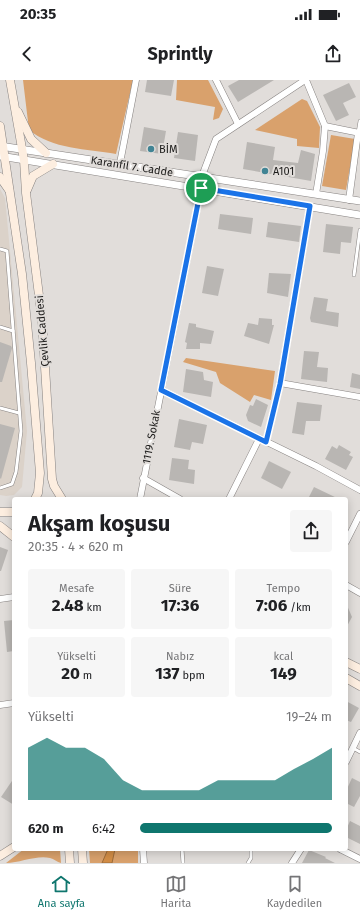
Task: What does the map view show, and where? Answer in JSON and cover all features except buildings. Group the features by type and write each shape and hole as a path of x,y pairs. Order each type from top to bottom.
{"main road":[{"path":"10,80 15,108 31,139 46,153"},
{"name":"Çevlik Caddesi","path":"15,108 24,160 26,193 42,319 52,479 54,486 61,497"},
{"path":"0,126 1,146"},
{"name":"Çevlik Caddesi","path":"1,146 11,193 22,274 40,473 38,493 36,497"},
{"path":"26,193 33,176 53,164"},
{"path":"0,177 11,193"},
{"path":"0,512 12,512"},
{"path":"0,526 12,535"},
{"path":"348,663 360,669"},
{"path":"348,679 360,686"},
{"path":"0,856 12,847"},
{"path":"69,851 70,863"},
{"path":"82,851 83,863"}],"street":[{"path":"120,163 136,80"},
{"path":"216,80 238,124"},
{"path":"202,176 216,139 305,80 325,126 323,151 316,194"},
{"path":"325,126 359,133 349,200"},
{"name":"Karanfil 7. Cadde","path":"1,146 120,163 360,201"},
{"name":"Karanfil 7. Cadde","path":"2,156 360,214"},
{"name":"1119. Sokak","path":"140,497 201,188"},
{"path":"266,442 280,384 310,206"},
{"path":"280,384 360,398"},
{"path":"161,390 360,490"},
{"path":"230,497 259,439"},
{"path":"143,478 176,497"},
{"path":"348,538 360,514"},
{"path":"348,586 360,593"},
{"path":"0,599 12,597"},
{"path":"0,705 12,703"},
{"path":"348,758 360,733"},
{"path":"143,851 144,863"},
{"path":"292,863 301,851"},
{"path":"344,851 360,859"}],"lane":[{"path":"359,133 360,121"},
{"path":"354,275 360,230"},
{"path":"0,249 7,251 21,431 16,472 12,484 0,488"},
{"path":"0,327 13,331"},
{"path":"0,408 19,413"},
{"path":"353,748 360,752"},
{"path":"182,851 182,863"},
{"path":"248,863 251,858 251,851"}],"shaded area":[{"path":"23,80 133,80 116,154 59,145 38,136 29,130"},
{"path":"177,80 208,80 223,109 219,118 213,120 215,107 176,100"},
{"path":"302,99 307,101 320,127 319,148 297,146 297,139 255,130"},
{"path":"331,135 355,139 346,190 322,186"},
{"path":"0,189 5,198 27,431 22,487 14,495 6,496 0,495"},
{"path":"186,358 275,371 271,400 254,395 250,402 220,383 216,372 183,362"},
{"path":"21,851 60,851 61,863 45,857 6,863"},
{"path":"89,851 138,851 138,863 90,863"},
{"path":"107,851 115,851 112,863 102,863"}],"place":[{"name":"BİM","path":"151,149"},
{"name":"A101","path":"265,171"}],"route":[{"path":"201,188 310,206 280,384 266,442 161,390 201,188"}]}
